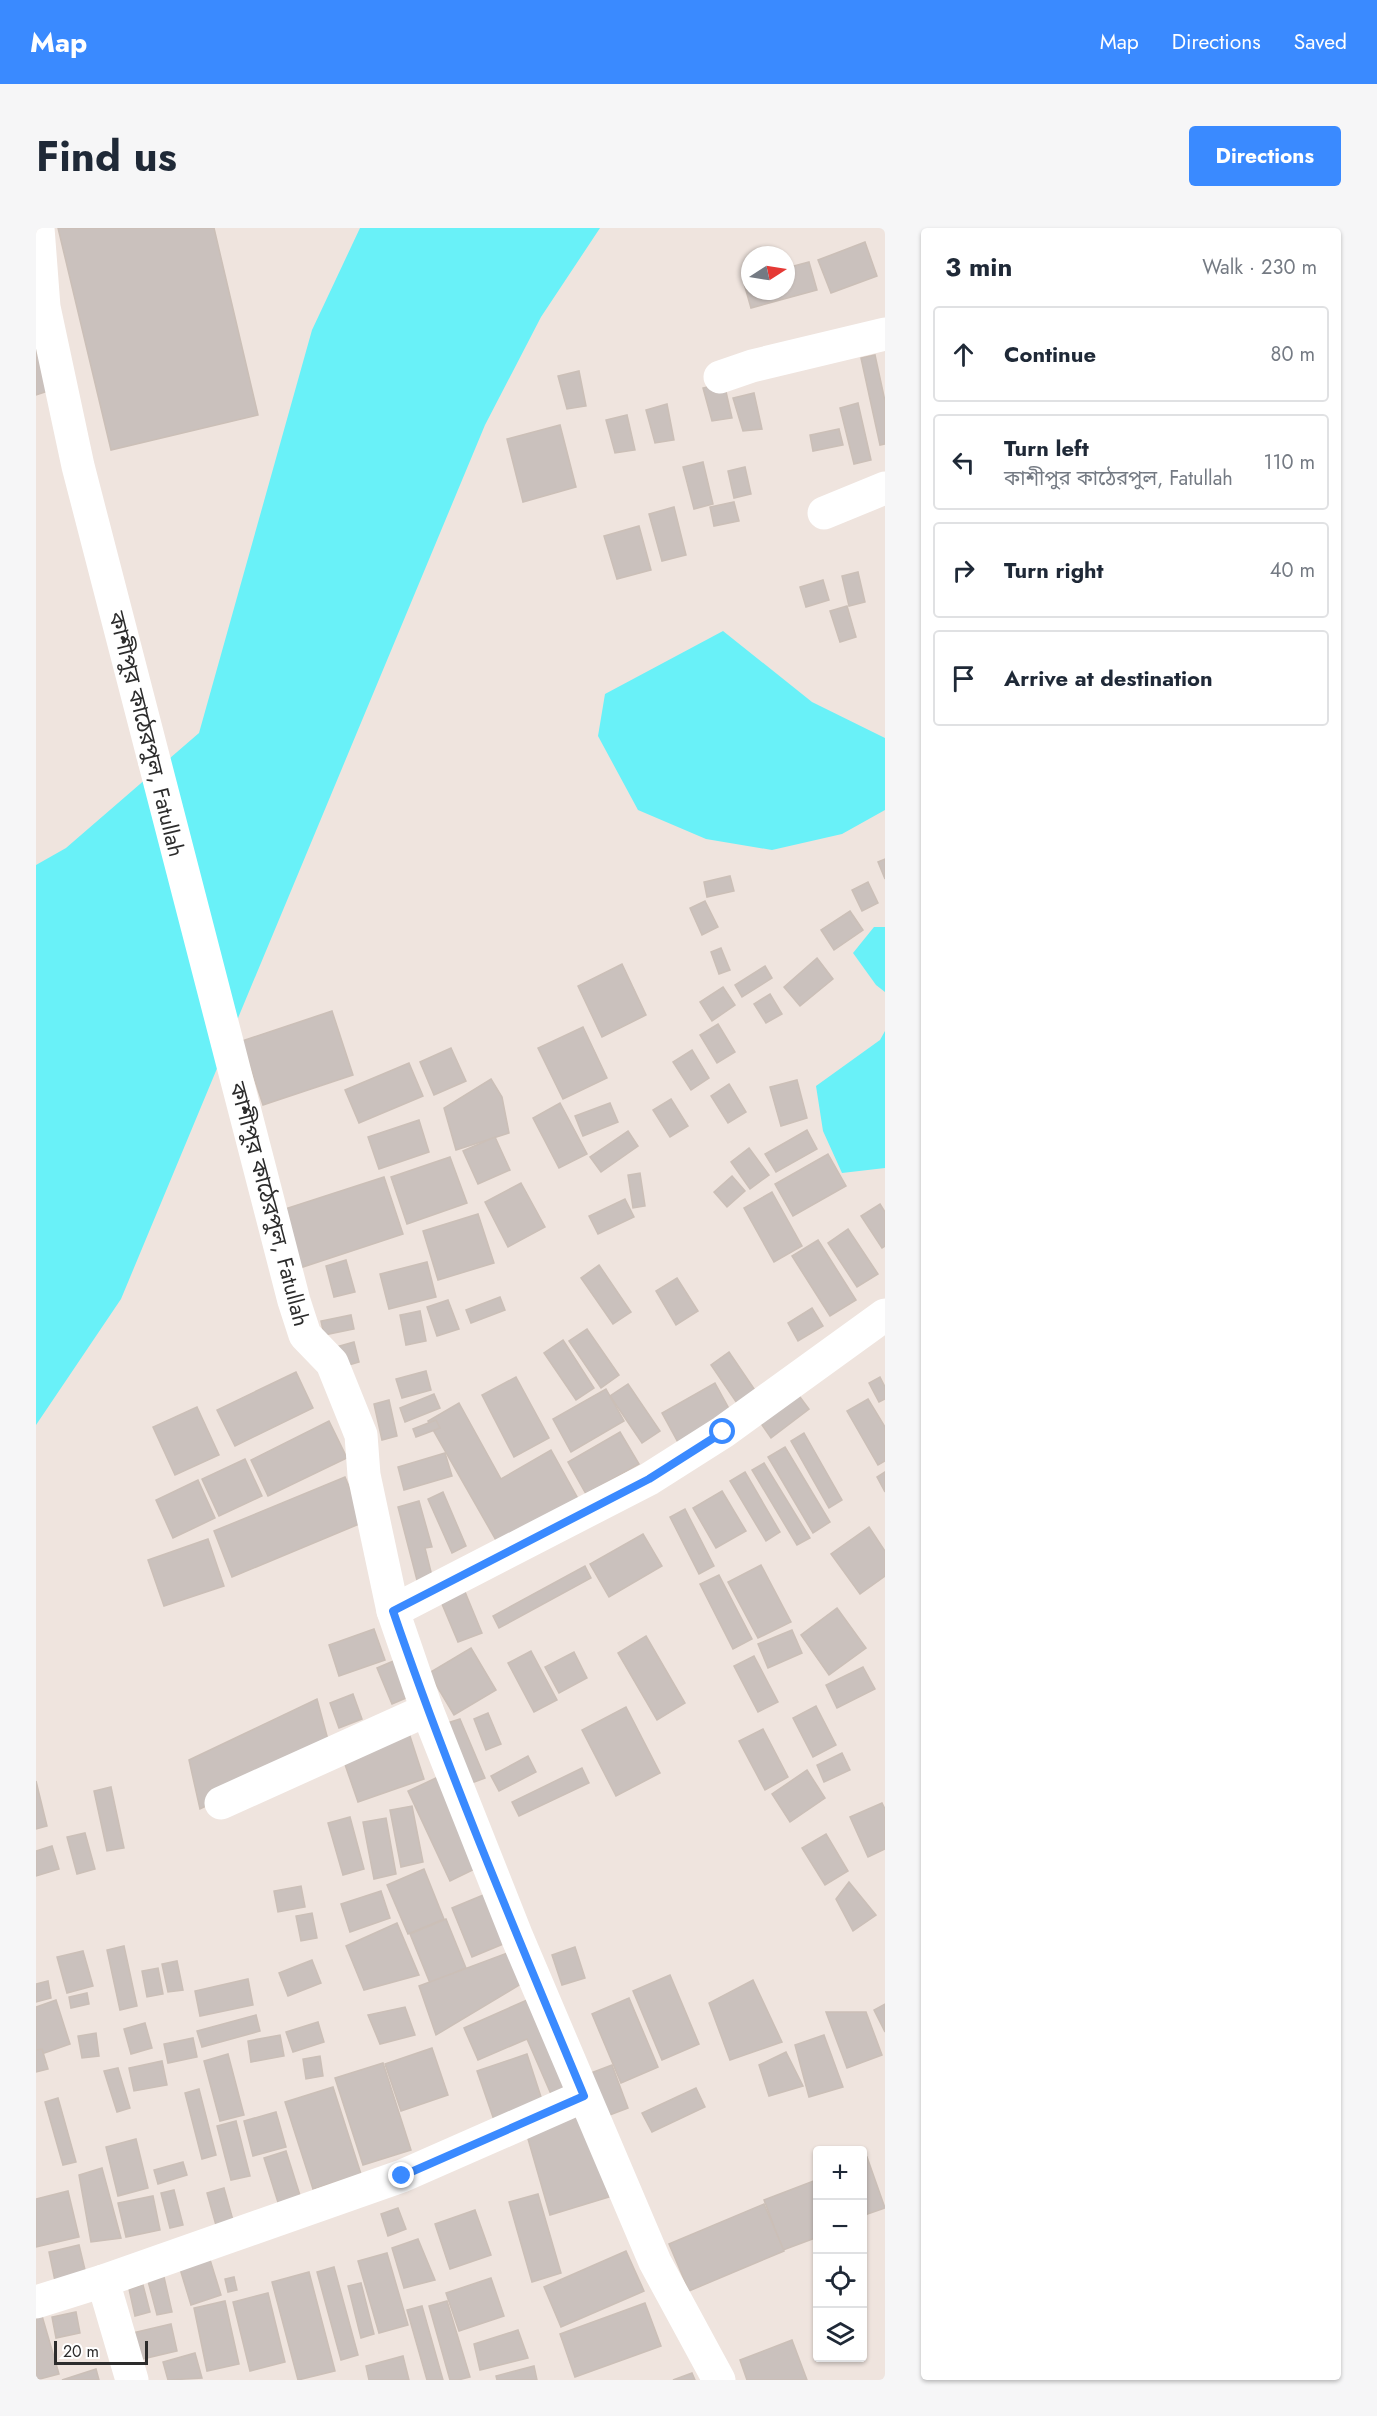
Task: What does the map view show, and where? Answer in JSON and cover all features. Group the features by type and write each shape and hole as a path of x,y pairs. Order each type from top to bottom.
{"street":[{"name":"কাশীপুর কাঠেরপুল, Fatullah","path":"38,228 44,307 43,337 294,1301 305,1335 332,1364 361,1435 364,1475 393,1611 427,1710 517,1937 655,2262 719,2380"},
{"path":"720,377 752,366 885,334"},
{"path":"824,513 885,488"},
{"path":"393,1611 649,1479 723,1432 885,1315"},
{"path":"221,1803 427,1710"},
{"path":"36,2302 103,2281 402,2176 584,2096"},
{"path":"103,2281 132,2380"}],"water":[{"path":"360,228 600,228 541,317 485,425 121,1299 36,1425 36,865 66,848 199,733 312,330"},
{"path":"723,631 812,702 885,738 885,810 842,834 772,850 706,839 638,810 598,736 605,694"},
{"path":"874,927 885,927 885,992 876,985 853,953"},
{"path":"885,1031 885,1168 842,1173 823,1131 816,1086 880,1040"}],"building":[{"path":"58,228 214,228 258,415 111,450"},
{"path":"865,242 877,276 831,293 818,260"},
{"path":"809,262 817,290 795,296 795,266"},
{"path":"749,300 780,300 751,308"},
{"path":"36,346 48,391 36,395"},
{"path":"875,355 885,401 885,444 880,445 861,358"},
{"path":"579,371 586,406 567,409 558,376"},
{"path":"724,383 732,418 712,421 703,388"},
{"path":"754,393 762,429 743,431 733,398"},
{"path":"858,403 871,460 854,464 840,408"},
{"path":"667,404 674,440 655,443 646,410"},
{"path":"627,415 635,450 615,453 606,420"},
{"path":"560,425 576,487 523,502 507,439"},
{"path":"839,429 843,445 813,451 810,435"},
{"path":"703,462 713,504 694,509 683,467"},
{"path":"745,467 751,494 734,498 728,471"},
{"path":"734,502 739,521 714,526 710,507"},
{"path":"674,507 686,555 662,561 649,514"},
{"path":"639,526 651,570 617,579 604,536"},
{"path":"858,572 865,602 849,606 842,576"},
{"path":"823,580 829,600 806,607 800,587"},
{"path":"847,606 856,637 840,642 830,611"},
{"path":"885,859 885,879 878,862"},
{"path":"730,876 734,891 707,897 704,882"},
{"path":"868,882 878,903 862,911 852,890"},
{"path":"705,901 718,927 702,935 690,908"},
{"path":"850,911 863,930 834,950 821,930"},
{"path":"721,948 730,970 719,974 711,952"},
{"path":"817,958 833,979 800,1006 784,987"},
{"path":"622,964 646,1015 602,1037 578,986"},
{"path":"765,966 772,978 742,997 735,985"},
{"path":"723,987 735,1005 712,1021 700,1002"},
{"path":"770,994 782,1014 766,1023 754,1004"},
{"path":"332,1011 353,1075 263,1105 242,1041"},
{"path":"718,1024 735,1052 717,1063 700,1035"},
{"path":"583,1027 607,1078 563,1099 538,1048"},
{"path":"451,1048 466,1081 434,1095 420,1062"},
{"path":"692,1050 709,1078 691,1090 673,1062"},
{"path":"409,1063 423,1096 359,1123 345,1090"},
{"path":"491,1079 502,1097 509,1133 456,1150 444,1108"},
{"path":"797,1080 807,1118 781,1126 770,1087"},
{"path":"729,1084 746,1112 728,1123 711,1096"},
{"path":"671,1099 688,1126 670,1137 653,1110"},
{"path":"560,1103 587,1154 559,1168 533,1118"},
{"path":"610,1103 618,1122 583,1136 575,1116"},
{"path":"419,1120 429,1152 379,1169 368,1137"},
{"path":"807,1130 817,1149 776,1172 765,1154"},
{"path":"628,1131 638,1146 601,1172 590,1157"},
{"path":"495,1137 510,1170 478,1184 463,1151"},
{"path":"749,1148 769,1175 750,1189 731,1162"},
{"path":"828,1154 846,1186 793,1216 775,1184"},
{"path":"450,1157 467,1203 407,1224 391,1177"},
{"path":"640,1173 645,1206 633,1208 628,1175"},
{"path":"732,1176 745,1191 727,1207 714,1192"},
{"path":"384,1177 403,1234 300,1268 282,1210"},
{"path":"521,1183 545,1227 508,1247 485,1202"},
{"path":"772,1192 802,1246 774,1262 744,1208"},
{"path":"625,1199 634,1217 598,1234 589,1216"},
{"path":"880,1204 885,1212 885,1246 882,1248 861,1216"},
{"path":"478,1214 494,1263 438,1280 423,1231"},
{"path":"848,1229 878,1274 857,1287 828,1243"},
{"path":"818,1240 856,1300 830,1316 792,1256"},
{"path":"346,1260 355,1292 334,1297 326,1266"},
{"path":"427,1262 436,1297 389,1309 380,1274"},
{"path":"599,1265 631,1312 613,1324 581,1278"},
{"path":"677,1278 698,1311 676,1325 656,1291"},
{"path":"500,1297 505,1310 471,1323 466,1310"},
{"path":"448,1300 459,1329 437,1336 427,1307"},
{"path":"812,1308 823,1326 798,1341 788,1323"},
{"path":"420,1311 426,1341 406,1345 400,1315"},
{"path":"351,1315 354,1329 324,1335 321,1321"},
{"path":"587,1329 619,1375 601,1388 569,1341"},
{"path":"563,1340 594,1388 576,1400 544,1353"},
{"path":"354,1342 359,1362 342,1367 336,1347"},
{"path":"729,1352 761,1399 743,1412 711,1365"},
{"path":"426,1371 431,1390 402,1398 396,1379"},
{"path":"296,1372 313,1408 235,1446 217,1410"},
{"path":"516,1377 549,1438 514,1457 482,1395"},
{"path":"880,1377 885,1387 885,1399 879,1402 869,1383"},
{"path":"715,1383 733,1416 680,1446 662,1413"},
{"path":"628,1384 660,1431 642,1443 610,1396"},
{"path":"606,1389 624,1421 571,1452 553,1419"},
{"path":"797,1393 809,1409 771,1438 760,1422"},
{"path":"434,1394 440,1408 405,1422 400,1408"},
{"path":"868,1399 885,1427 885,1461 878,1465 847,1411"},
{"path":"389,1400 397,1436 382,1440 374,1404"},
{"path":"459,1403 501,1479 551,1450 581,1504 501,1549 428,1421"},
{"path":"197,1407 219,1455 175,1475 153,1427"},
{"path":"436,1420 440,1428 416,1437 413,1429"},
{"path":"329,1421 347,1458 268,1496 251,1460"},
{"path":"620,1432 639,1464 586,1494 568,1462"},
{"path":"804,1433 842,1500 829,1508 791,1441"},
{"path":"785,1447 830,1522 813,1533 768,1457"},
{"path":"445,1453 452,1476 404,1490 398,1467"},
{"path":"245,1459 262,1496 219,1516 202,1479"},
{"path":"764,1463 810,1538 797,1545 752,1470"},
{"path":"745,1472 780,1532 766,1541 730,1481"},
{"path":"885,1472 885,1492 877,1477"},
{"path":"345,1477 364,1522 232,1577 214,1531"},
{"path":"198,1480 215,1518 173,1538 156,1500"},
{"path":"722,1491 746,1531 716,1548 693,1508"},
{"path":"443,1492 466,1546 452,1553 428,1499"},
{"path":"419,1501 432,1547 425,1548 433,1580 418,1584 398,1507"},
{"path":"685,1509 714,1566 699,1574 670,1517"},
{"path":"869,1527 885,1551 885,1576 860,1594 831,1554"},
{"path":"643,1534 662,1566 609,1597 590,1564"},
{"path":"208,1539 224,1586 164,1606 148,1560"},
{"path":"761,1565 791,1622 758,1638 728,1582"},
{"path":"585,1566 591,1578 499,1628 493,1616"},
{"path":"719,1575 752,1639 733,1649 700,1584"},
{"path":"463,1587 482,1633 458,1642 439,1597"},
{"path":"837,1608 866,1648 829,1675 801,1635"},
{"path":"374,1629 385,1660 339,1676 329,1645"},
{"path":"792,1630 802,1653 768,1668 758,1644"},
{"path":"646,1636 685,1703 657,1720 618,1653"},
{"path":"471,1648 496,1690 454,1715 429,1673"},
{"path":"531,1651 557,1700 534,1712 508,1663"},
{"path":"574,1652 587,1678 559,1693 545,1667"},
{"path":"754,1656 778,1702 758,1712 734,1666"},
{"path":"398,1659 413,1695 392,1704 377,1668"},
{"path":"863,1667 875,1689 837,1708 826,1685"},
{"path":"353,1694 362,1719 339,1728 330,1703"},
{"path":"317,1699 330,1747 200,1809 189,1760"},
{"path":"816,1706 836,1745 813,1757 793,1718"},
{"path":"626,1707 660,1773 616,1796 582,1730"},
{"path":"488,1713 501,1744 486,1750 474,1719"},
{"path":"460,1719 485,1778 466,1785 444,1724"},
{"path":"763,1729 788,1777 765,1790 739,1741"},
{"path":"408,1730 424,1779 358,1802 341,1753"},
{"path":"842,1753 850,1770 824,1782 817,1765"},
{"path":"528,1756 536,1772 499,1791 491,1776"},
{"path":"582,1768 589,1783 519,1816 512,1802"},
{"path":"807,1770 825,1798 790,1822 772,1794"},
{"path":"438,1777 481,1866 450,1881 408,1791"},
{"path":"36,1781 47,1826 36,1829"},
{"path":"111,1787 124,1848 107,1851 94,1791"},
{"path":"882,1803 885,1809 885,1849 868,1857 850,1817"},
{"path":"412,1806 423,1862 401,1867 390,1810"},
{"path":"350,1817 364,1869 343,1875 328,1823"},
{"path":"386,1818 396,1874 374,1879 363,1822"},
{"path":"85,1833 95,1869 77,1874 67,1837"},
{"path":"826,1834 848,1871 825,1885 802,1848"},
{"path":"52,1846 59,1869 36,1876 36,1851"},
{"path":"424,1869 444,1919 408,1934 387,1885"},
{"path":"849,1882 876,1915 853,1931 836,1899"},
{"path":"301,1886 305,1907 278,1912 274,1891"},
{"path":"381,1891 390,1918 350,1932 341,1904"},
{"path":"488,1893 508,1942 472,1957 452,1908"},
{"path":"312,1913 317,1938 301,1941 296,1916"},
{"path":"446,1919 466,1968 430,1983 410,1934"},
{"path":"397,1923 419,1975 364,1990 346,1946"},
{"path":"124,1946 137,2006 120,2010 107,1950"},
{"path":"575,1947 585,1978 562,1985 552,1955"},
{"path":"83,1951 93,1986 67,1993 57,1957"},
{"path":"510,1952 521,1984 436,2035 419,1986"},
{"path":"312,1960 321,1983 288,1996 279,1973"},
{"path":"177,1961 183,1990 168,1992 162,1964"},
{"path":"158,1968 163,1994 147,1997 142,1971"},
{"path":"670,1975 699,2044 662,2060 633,1991"},
{"path":"248,1979 253,2005 200,2016 195,1991"},
{"path":"753,1980 782,2042 730,2060 709,2003"},
{"path":"48,1981 51,1998 36,2002 36,1984"},
{"path":"87,1993 89,2004 71,2008 69,1997"},
{"path":"629,1998 658,2067 621,2083 592,2014"},
{"path":"56,2000 70,2044 36,2056 36,2007"},
{"path":"527,2000 568,2094 554,2101 527,2039 478,2060 464,2028"},
{"path":"885,2004 885,2032 874,2010"},
{"path":"405,2007 415,2035 380,2044 368,2015"},
{"path":"826,2012 866,2012 882,2055 847,2068"},
{"path":"256,2015 260,2031 202,2047 197,2031"},
{"path":"318,2022 324,2042 293,2052 286,2032"},
{"path":"145,2023 152,2048 131,2054 124,2029"},
{"path":"96,2033 99,2056 82,2058 78,2036"},
{"path":"280,2035 284,2056 251,2062 248,2041"},
{"path":"824,2035 843,2087 809,2097 795,2045"},
{"path":"193,2038 197,2057 168,2063 164,2044"},
{"path":"432,2048 448,2095 401,2111 385,2064"},
{"path":"42,2049 48,2069 36,2072 36,2050"},
{"path":"786,2052 803,2086 769,2096 759,2065"},
{"path":"228,2054 244,2115 220,2121 204,2061"},
{"path":"527,2054 543,2103 494,2120 477,2071"},
{"path":"320,2056 323,2076 306,2079 303,2059"},
{"path":"162,2061 167,2085 134,2091 129,2068"},
{"path":"383,2063 411,2150 363,2165 335,2078"},
{"path":"612,2065 628,2108 607,2116 591,2073"},
{"path":"118,2068 130,2108 117,2112 104,2071"},
{"path":"333,2087 361,2174 313,2189 285,2102"},
{"path":"696,2088 705,2107 652,2132 642,2113"},
{"path":"199,2089 216,2155 202,2159 185,2093"},
{"path":"58,2098 76,2162 63,2165 45,2102"},
{"path":"276,2112 286,2147 253,2156 244,2121"},
{"path":"585,2114 609,2197 550,2215 526,2132"},
{"path":"236,2121 250,2176 231,2180 217,2126"},
{"path":"136,2139 148,2188 118,2196 106,2147"},
{"path":"286,2151 304,2208 282,2215 264,2158"},
{"path":"867,2157 885,2208 867,2214"},
{"path":"183,2162 187,2175 158,2184 154,2170"},
{"path":"102,2168 121,2238 91,2242 79,2175"},
{"path":"813,2181 813,2239 783,2250 764,2200"},
{"path":"224,2188 236,2231 219,2236 207,2193"},
{"path":"174,2190 183,2225 170,2228 161,2193"},
{"path":"68,2191 79,2237 36,2247 36,2199"},
{"path":"538,2194 561,2273 532,2282 509,2202"},
{"path":"153,2196 160,2230 126,2237 118,2203"},
{"path":"764,2204 784,2251 689,2291 669,2244"},
{"path":"398,2208 406,2229 388,2236 381,2214"},
{"path":"475,2210 491,2255 450,2269 435,2224"},
{"path":"418,2239 435,2280 404,2288 392,2248"},
{"path":"79,2245 86,2274 55,2281 49,2252"},
{"path":"207,2250 221,2295 191,2305 177,2259"},
{"path":"626,2251 644,2291 561,2327 544,2287"},
{"path":"387,2253 408,2325 379,2333 358,2261"},
{"path":"334,2267 358,2355 341,2360 317,2272"},
{"path":"309,2272 335,2371 298,2380 272,2282"},
{"path":"164,2277 172,2312 157,2315 148,2281"},
{"path":"234,2277 237,2290 228,2292 225,2279"},
{"path":"491,2278 504,2316 459,2331 446,2293"},
{"path":"361,2283 374,2334 361,2338 348,2286"},
{"path":"143,2285 150,2312 135,2316 129,2289"},
{"path":"268,2293 285,2362 250,2371 233,2302"},
{"path":"225,2301 239,2364 207,2371 194,2308"},
{"path":"447,2301 470,2377 458,2380 450,2380 429,2306"},
{"path":"645,2303 661,2346 575,2377 560,2334"},
{"path":"422,2306 443,2380 427,2380 407,2310"},
{"path":"40,2309 59,2374 36,2380 36,2310"},
{"path":"76,2312 80,2333 56,2338 52,2317"},
{"path":"171,2324 177,2351 134,2361 128,2334"},
{"path":"518,2330 528,2358 480,2370 474,2344"},
{"path":"792,2340 807,2380 747,2380 740,2360"},
{"path":"195,2353 202,2378 168,2380 163,2362"},
{"path":"403,2356 409,2380 369,2380 366,2366"},
{"path":"534,2366 537,2380 497,2380 496,2376"},
{"path":"96,2369 99,2380 62,2380"},
{"path":"692,2373 695,2380 673,2380"}],"route":[{"path":"402,2176 584,2096 517,1937 427,1710 393,1611 649,1479 723,1432"}]}
